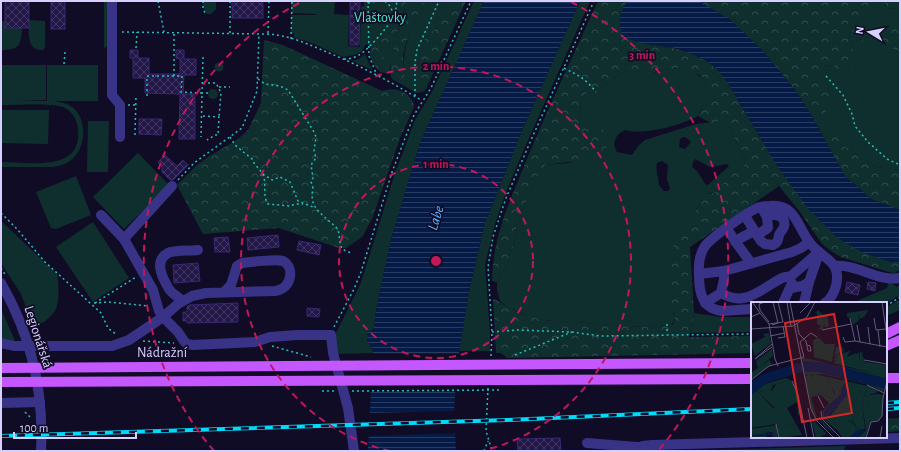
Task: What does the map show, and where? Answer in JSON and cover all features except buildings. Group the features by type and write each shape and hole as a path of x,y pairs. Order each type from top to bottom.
{"main road":[{"path":"887,334 900,327"},
{"path":"887,346 900,340"},
{"path":"1,362 30,368"},
{"name":"Nádražní","path":"1,368 751,364"},
{"name":"Nádražní","path":"1,382 322,386 500,386 751,378"},
{"path":"887,378 900,378"}],"street":[{"path":"112,1 112,95 120,105 120,137"},
{"path":"124,239 172,186"},
{"path":"751,309 717,310 705,303 700,293 698,274 700,257 705,246 713,238 761,207 774,205 785,208 795,217 809,242 835,266 838,279 835,291 831,298 826,302"},
{"path":"761,207 767,216 768,228"},
{"path":"101,215 124,239 153,290 159,311 188,344 255,342 270,337 331,335 333,353 348,408 354,451"},
{"path":"745,216 765,244 770,246 776,244 779,233 784,226 783,219 777,215 767,216"},
{"path":"735,241 768,228 779,233"},
{"path":"727,229 751,264"},
{"path":"698,274 724,271 751,264 792,252 809,242"},
{"path":"182,302 179,297 170,291 160,273 161,262 165,255 169,252 198,250"},
{"path":"721,293 729,298 748,298 779,279 790,277 819,252"},
{"path":"804,302 819,252"},
{"path":"1,343 14,346 117,345 129,340 182,302 199,294 282,290 289,282 290,274 288,266 286,263 279,261 242,264 237,266 231,285 224,292"},
{"path":"835,266 846,266 888,279 900,278"},
{"path":"705,303 721,293 724,280 724,271"},
{"path":"784,302 791,288 792,282 790,277"},
{"path":"791,288 802,286 809,282"},
{"name":"Legionářská","path":"1,283 13,304 24,332 35,369 40,402 41,451"},
{"path":"737,310 742,299"},
{"path":"1,403 40,402"},
{"path":"587,443 633,449 652,445 900,438"}],"path":[{"path":"158,1 164,32"},
{"path":"203,1 203,8 206,13"},
{"path":"230,1 230,33"},
{"path":"268,34 269,1"},
{"path":"291,39 292,1"},
{"path":"376,1 368,2 368,56 377,74"},
{"path":"385,1 390,6 394,15"},
{"path":"343,59 350,59 359,56 368,48 388,26 394,15 397,1"},
{"path":"415,97 415,62 417,50 438,1"},
{"path":"331,335 361,272 392,172 404,140 422,101 431,88 470,1"},
{"path":"490,358 492,332 488,273 493,237 506,198 594,1"},
{"path":"112,32 268,34 291,39 308,44 377,74 422,101"},
{"path":"136,48 137,32"},
{"path":"174,32 174,76"},
{"path":"172,186 194,163 242,128 257,91 259,34"},
{"path":"64,64 65,52"},
{"path":"201,137 203,57"},
{"path":"564,68 582,77 596,92"},
{"path":"147,96 147,76 182,76 181,92 208,93"},
{"path":"826,76 843,95 852,114 855,126 868,142 887,159 900,164"},
{"path":"258,79 265,84 280,86 288,90 314,132 316,137 314,151 316,158 311,165 313,178 311,182 313,186 311,197 313,207"},
{"path":"203,83 216,83 221,93 218,135 215,135 207,140"},
{"path":"219,87 230,87"},
{"path":"135,135 136,96"},
{"path":"202,116 219,117"},
{"path":"230,137 235,145 252,159 263,174 266,181 264,195 268,204 290,206 295,204 305,204"},
{"path":"263,174 272,180 280,177 290,182 298,201 313,207 334,226 338,231 342,249 351,253"},
{"path":"1,213 17,229 45,262 93,304 101,313 108,328 117,336 129,340 188,344"},
{"path":"93,304 144,272"},
{"path":"887,305 900,297"},
{"path":"93,304 108,302 158,307"},
{"path":"667,324 667,334"},
{"path":"492,332 517,330 572,332 600,336 751,334"},
{"path":"514,356 572,332"},
{"path":"270,346 313,357"},
{"path":"322,386 337,391"},
{"path":"345,390 500,386"},
{"path":"488,388 486,421 488,440 492,451"},
{"path":"484,451 488,440"}],"green space":[{"path":"104,1 110,1 108,45 104,49"},
{"path":"203,1 216,1 216,9 211,14 207,14 203,7"},
{"name":"Vlaštovky","path":"291,1 335,1 334,14 349,15 348,46 360,47 361,7 364,6 364,1 413,1 402,27 389,72 385,73 378,70 381,60 396,36 402,21 405,6 380,51 366,44 361,52 343,57 307,41 294,38 294,33 291,33 291,15 316,14 291,13"},
{"path":"400,1 406,1 399,27 393,43 382,59 378,70 372,62 370,55 371,47 396,16"},
{"path":"413,1 429,1 423,4 406,43 403,56 406,84 403,85 392,79 391,61 396,40"},
{"path":"429,1 450,1 439,26 424,40 420,48 418,85 420,91 423,92 416,93 403,85 406,84 404,72 405,52 410,34 423,4"},
{"path":"450,1 466,1 426,89 423,92 420,91 418,85 420,48 424,40 439,25"},
{"path":"474,1 484,1 420,143 392,236 377,304 374,328 371,331 367,331 367,341 371,346 373,353 335,354 336,333 360,285 394,176 415,120 432,92"},
{"path":"580,1 590,1 525,147 506,192 495,224 485,265 490,351 459,351 470,286 485,223 523,128"},
{"path":"598,1 628,1 627,2 640,43 682,50 705,60 712,65 729,85 767,149 790,182 890,262 900,261 900,270 894,273 889,272 841,257 831,251 822,244 800,212 779,186 690,247 694,313 689,337 751,336 751,353 507,358 501,353 496,353 493,299 517,312 543,320 642,327 673,325 675,318 669,290 669,271 672,252 678,236 703,200 706,193 710,194 716,192 729,177 744,166 745,161 728,126 719,122 711,123 698,116 702,109 713,101 714,98 710,94 700,75 678,68 657,71 651,75 642,74 636,71 620,73 607,84 585,94 581,100 579,124 599,127 606,132 608,142 606,149 592,157 545,165 538,175 517,222 516,236 510,252 508,263 497,282 492,281 493,264 499,233 509,204 544,119"},
{"path":"695,1 871,1 871,11 856,23 856,30 850,33 849,41 853,43 858,39 864,41 864,47 851,46 857,58 852,68 838,69 834,66 825,65 818,84 829,94 829,108 822,115 812,115 823,135 837,129 843,145 875,167 900,170 900,210 871,199 845,176 796,91 761,49 700,2"},
{"path":"871,1 885,1 886,8 900,9 900,27 898,29 896,51 900,53 900,170 875,167 843,145 823,135 812,115 822,115 829,94 817,84 825,65 834,66 851,45 864,41 859,39 853,43 849,41 850,33 856,30 856,23 871,11"},
{"path":"885,1 900,1 900,9 886,8"},
{"path":"29,20 45,21 45,47 43,50 34,47 31,44 29,35"},
{"path":"1,21 5,21 5,28 22,28 20,43 15,48 1,50"},
{"path":"884,26 898,29 900,27 900,53 882,41"},
{"path":"264,40 283,45 382,91 401,91 407,94 413,101 414,107 400,138 372,219 362,237 346,248 339,248 279,228 203,234 177,185 198,164 237,140 248,130 261,103"},
{"path":"365,54 372,70 352,61 359,59"},
{"path":"217,63 221,63 223,67 221,71 217,71 215,69 215,65"},
{"path":"1,65 46,65 46,100 14,100 47,101 47,65 98,65 98,101 54,101 69,105 75,110 83,124 80,149 76,156 70,161 52,167 1,167 1,162 39,163 63,159 72,153 77,143 78,129 74,116 63,107 42,105 1,105"},
{"path":"678,68 696,74 704,81 710,94 714,98 713,101 708,103 700,111 698,116 682,123 651,131 641,132 625,130 615,139 614,145 617,152 632,155 639,145 645,140 696,124 721,121 726,123 730,128 745,161 744,166 729,177 716,192 706,194 675,243 673,312 675,318 672,325 642,327 543,320 530,317 509,308 500,301 497,290 497,282 508,263 510,252 516,236 517,222 538,174 545,165 568,163 585,158 591,125 584,126 579,124 581,100 585,94 607,84 620,73 636,71 642,74 655,73 657,71","holes":["683,137 687,138 691,142 685,149 679,147 680,139","695,159 710,167 727,164 729,166 706,185 697,171 692,167","662,161 668,165 667,179 670,189 668,191 664,191 659,185 656,168 657,163"]},
{"path":"211,89 215,89 218,94 215,99 211,99 208,96 208,92"},
{"path":"1,110 49,110 48,144 1,143"},
{"path":"88,121 109,121 108,172 87,172"},
{"path":"138,153 169,185 124,229 93,197"},
{"path":"76,176 91,215 56,229 51,228 36,192"},
{"path":"1,221 57,274 58,294 56,309 52,315 34,328 21,294 1,263"},
{"path":"93,222 129,278 93,302 56,247"},
{"path":"888,283 891,283 897,287 900,284 900,295 887,302 854,302 887,288"},
{"path":"900,300 900,310 887,316 887,306"},
{"path":"1,309 16,343 1,340"},
{"path":"694,313 720,317 751,317 751,332 690,333"},
{"path":"900,418 900,431 887,432 887,419"},
{"path":"845,446 844,451 684,451"}],"water":[{"name":"Labe","path":"484,1 580,1 523,128 485,223 470,286 456,372 454,415 456,451 368,451 373,350 367,341 367,331 371,331 374,328 377,304 392,236 420,143"},
{"path":"628,1 695,1 700,2 730,19 761,49 796,91 845,176 871,199 900,210 900,261 890,262 862,252 839,239 809,210 777,166 729,85 715,67 704,59 676,48 640,43 623,37 620,28 620,18"}],"pier":[{"path":"371,354 461,354 457,391 369,392"},
{"path":"456,411 457,433 366,436 368,413"}],"railway":[{"path":"887,403 900,402"},
{"path":"887,409 900,408"},
{"path":"1,436 507,420 751,409"}]}
